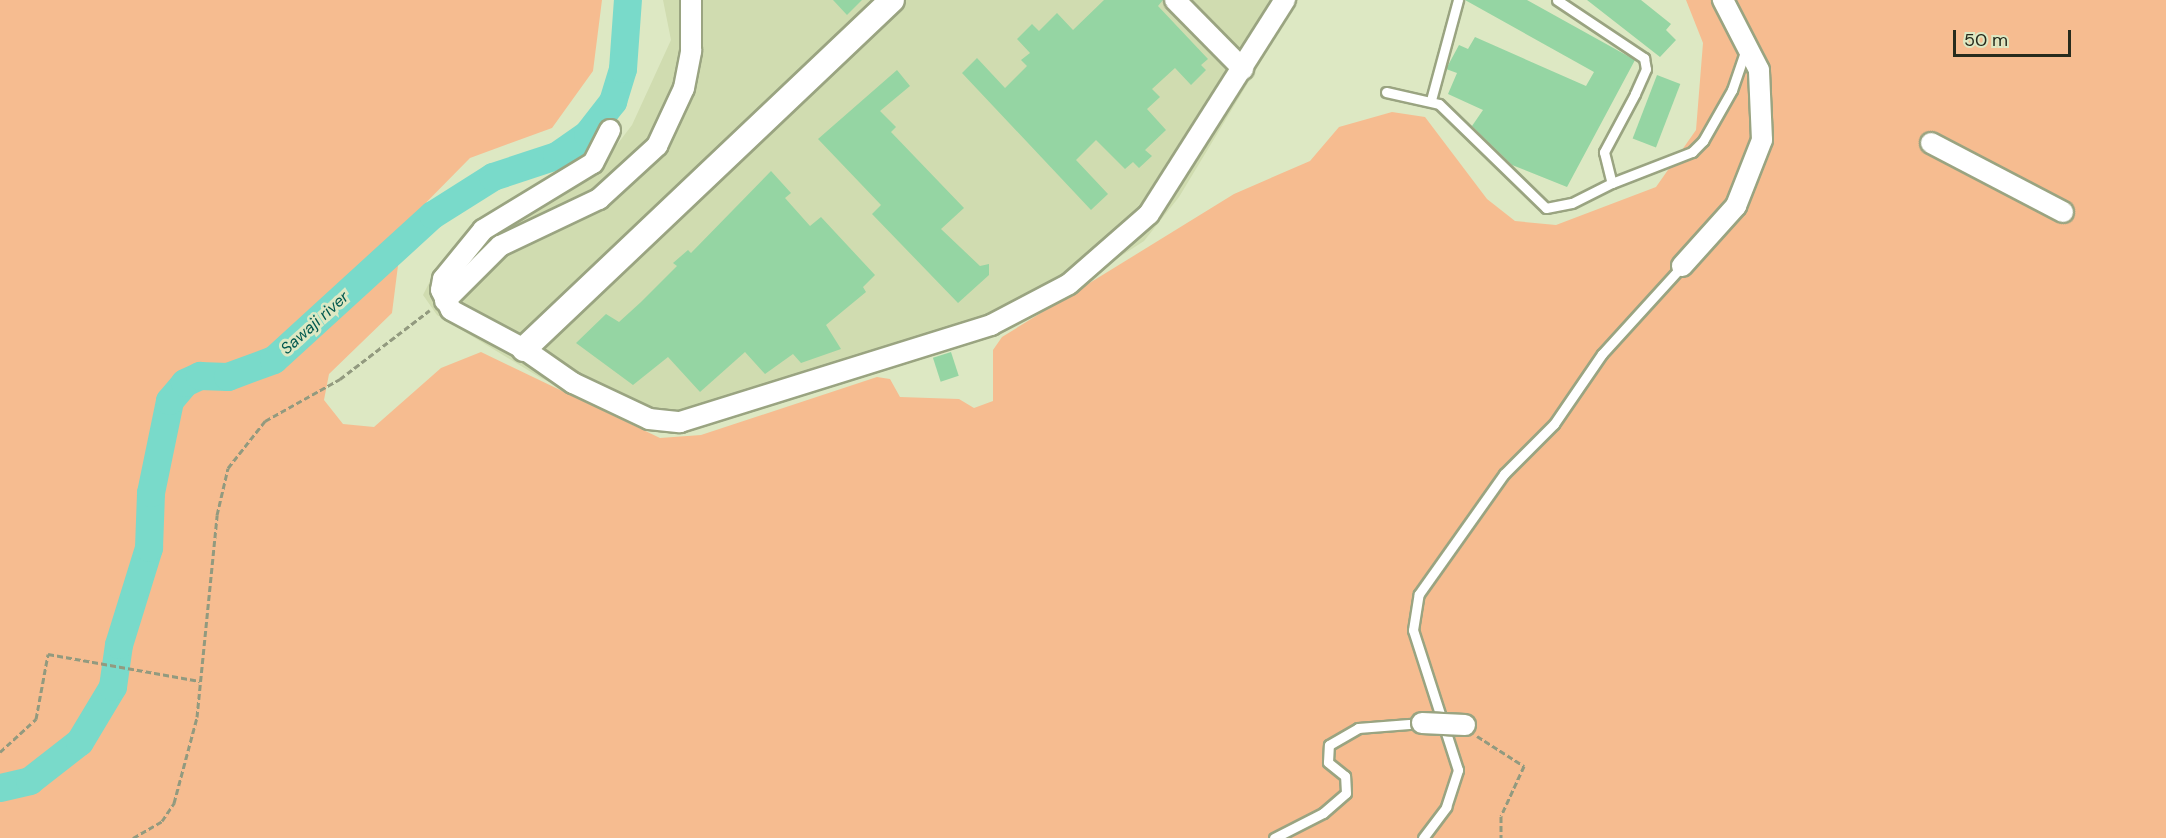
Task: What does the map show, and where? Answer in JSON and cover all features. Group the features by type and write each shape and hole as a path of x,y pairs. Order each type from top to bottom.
{"street":[{"path":"445,301 500,246 599,199 657,146 684,88 691,51 691,0"},
{"path":"524,349 892,0"},
{"path":"1175,0 1243,69"},
{"path":"610,130 593,163 483,230 443,279 445,301 451,310 524,349 573,383 649,419 680,422 1016,316 1069,284 1133,233 1243,69 1285,0"},
{"path":"1682,266 1736,206 1750,181 1762,113 1759,70 1748,44 1723,0"},
{"path":"1931,143 2063,212"},
{"path":"1422,723 1465,724"}],"lane":[{"path":"1431,100 1458,0"},
{"path":"1557,0 1644,58 1646,69 1604,152 1612,183"},
{"path":"1386,92 1431,100 1545,208 1572,203 1612,183 1692,152 1703,141 1732,90 1748,44"},
{"path":"1423,838 1446,807 1458,770 1413,630 1419,594 1504,474 1554,424 1602,354 1682,266"},
{"path":"1274,838 1323,813 1346,793 1345,776 1328,762 1329,745 1358,728 1422,723"}],"path":[{"path":"133,838 162,821 174,803 200,681 217,514 228,468 245,441 265,421 340,379 445,301"},
{"path":"0,752 36,719 48,654 200,681"},
{"path":"1465,724 1524,766 1501,816 1501,838"}],"shaded area":[{"path":"0,0 602,0 593,71 552,128 470,158 403,226 392,313 329,374 324,400 343,424 374,427 441,368 481,352 660,438 701,435 877,377 890,379 900,397 959,399 974,408 993,401 993,350 1002,337 1234,194 1310,161 1339,127 1392,112 1425,117 1487,199 1515,221 1556,225 1656,187 1696,130 1703,43 1686,0 2166,0 2166,838 0,838"},
{"path":"663,0 1298,0 1179,197 1144,241 1013,326 685,432 655,431 541,378 437,315 423,295 437,267 479,226 603,163 632,125 671,40"}],"building":[{"path":"833,0 862,0 847,15"},
{"path":"1104,0 1163,0 1158,6 1208,59 1201,65 1206,70 1191,85 1175,68 1152,89 1160,97 1147,109 1166,130 1145,150 1152,156 1139,168 1133,162 1125,169 1096,140 1076,160 1108,194 1091,210 962,73 977,58 1005,88 1027,66 1021,60 1030,53 1017,39 1032,24 1039,31 1057,13 1073,30"},
{"path":"1465,0 1527,0 1635,60 1567,187 1512,165 1472,126 1483,110 1448,94 1457,73 1446,69 1459,45 1468,49 1475,37 1586,86 1594,72"},
{"path":"1587,0 1641,0 1671,24 1666,30 1676,40 1660,57"},
{"path":"897,70 910,86 880,111 896,127 891,132 964,208 941,229 980,266 989,264 989,275 958,303 872,214 881,205 818,139"},
{"path":"1657,75 1680,84 1656,147 1633,138"},
{"path":"771,171 791,193 785,198 810,226 821,217 875,275 863,287 866,292 826,325 841,349 801,363 793,354 765,374 745,352 700,392 668,357 633,385 576,343 606,314 619,322 677,266 673,263 688,250 691,253"},
{"path":"951,352 959,376 941,382 933,358"}],"waterway":[{"name":"Sawaji river","path":"0,788 30,781 80,742 113,687 119,645 149,548 151,493 170,401 185,383 200,376 228,377 274,360 433,215 493,177 557,156 588,134 613,102 623,69 628,0"}]}
